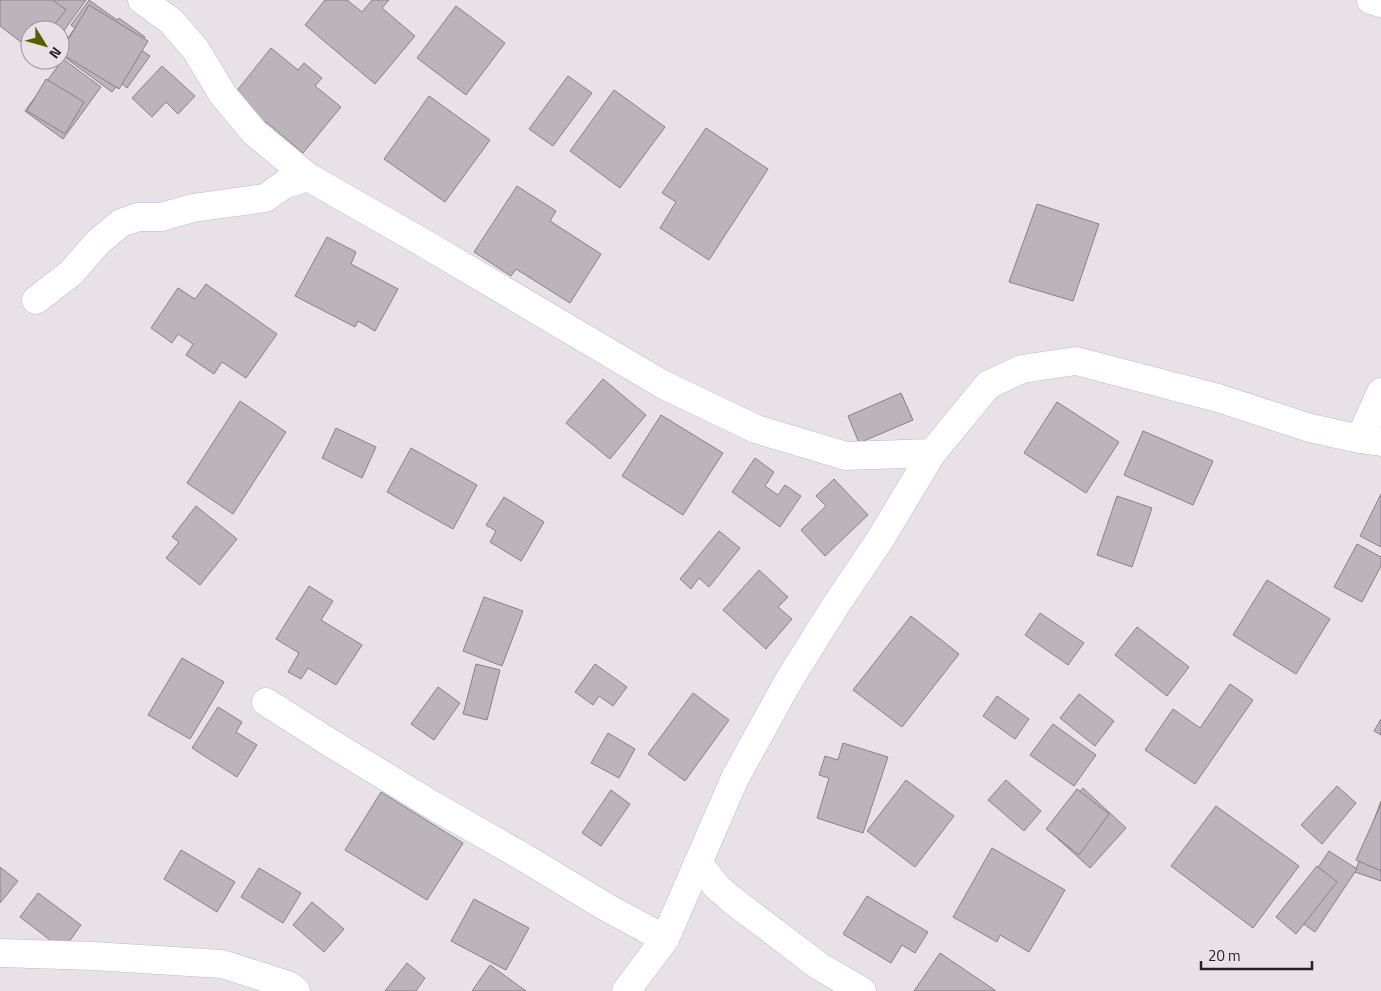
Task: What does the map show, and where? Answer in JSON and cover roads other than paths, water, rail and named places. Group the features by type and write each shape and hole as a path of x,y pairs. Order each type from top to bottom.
{"street":[{"path":"142,0 171,21 196,50 223,95 254,133 308,177 662,384 756,429 846,456 932,454"},
{"path":"1371,0 1381,3"},
{"path":"36,300 71,273 98,242 121,223 138,217 161,217 192,208 264,198 285,184 308,177"},
{"path":"626,991 665,938 735,778 789,680 881,538 932,454 988,385 1022,369 1076,361 1218,398 1310,428 1371,440 1381,392"},
{"path":"266,702 434,806 606,907 665,938"},
{"path":"698,863 717,887 747,911 820,966 862,991"},
{"path":"0,953 93,956 222,964 288,985 296,991"}]}
